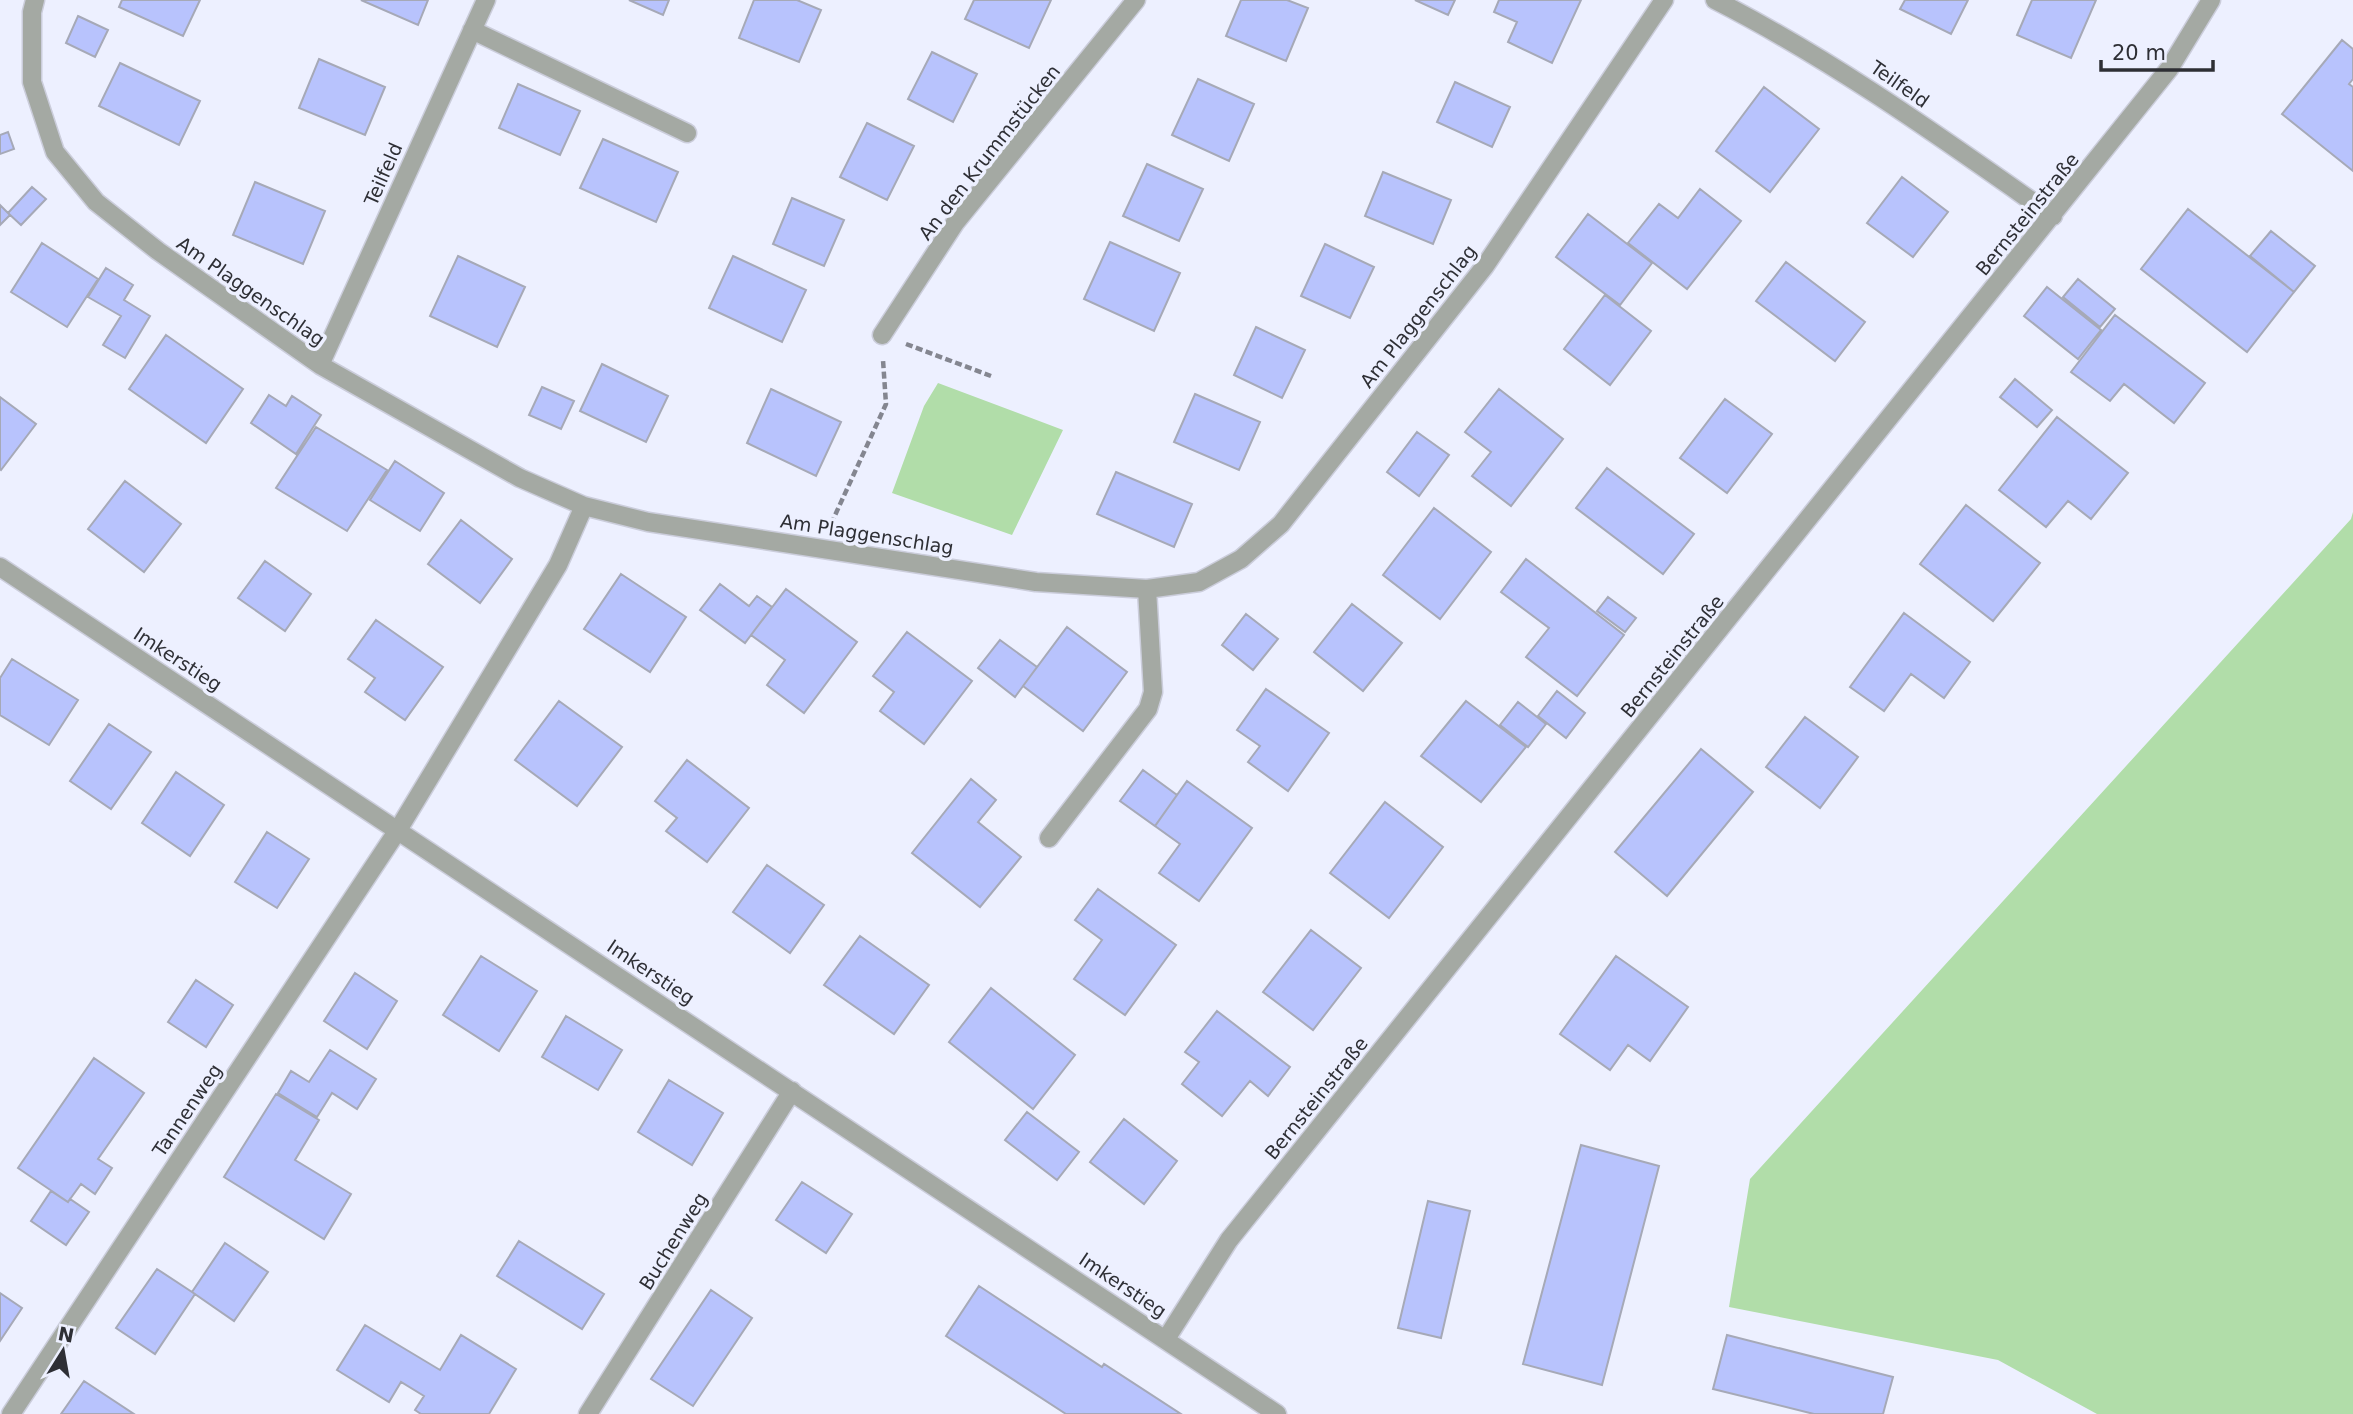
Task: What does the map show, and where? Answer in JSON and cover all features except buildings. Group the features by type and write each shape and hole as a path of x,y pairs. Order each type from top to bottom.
{"street":[{"name":"Am Plaggenschlag","path":"35,0 32,12 33,82 55,152 96,202 158,251 320,365 520,478 584,506 648,522 1036,582 1147,589 1199,582 1241,559 1282,524 1485,266 1664,0"},
{"name":"Teilfeld","path":"320,365 486,0"},
{"name":"An den Krummstücken","path":"882,335 956,223 1136,0"},
{"name":"Teilfeld","path":"1716,0 1769,27 1854,78 2053,216"},
{"name":"Bernsteinstraße","path":"1166,1339 1229,1240 2053,216 2169,69 2211,0"},
{"path":"472,30 687,133"},
{"path":"398,830 558,565 584,506"},
{"path":"0,589 5,570"},
{"name":"Imkerstieg","path":"5,570 1277,1414"},
{"path":"1049,838 1147,709 1153,692 1147,589"},
{"name":"Tannenweg","path":"11,1414 398,830"},
{"name":"Buchenweg","path":"588,1414 792,1091"}],"path":[{"path":"825,549 831,524 886,404 882,335 991,376"}],"green space":[{"path":"938,383 1063,430 1012,535 892,493 924,406"},
{"path":"2353,512 2353,1414 2097,1414 1998,1360 1729,1307 1750,1179 2351,519"}]}
